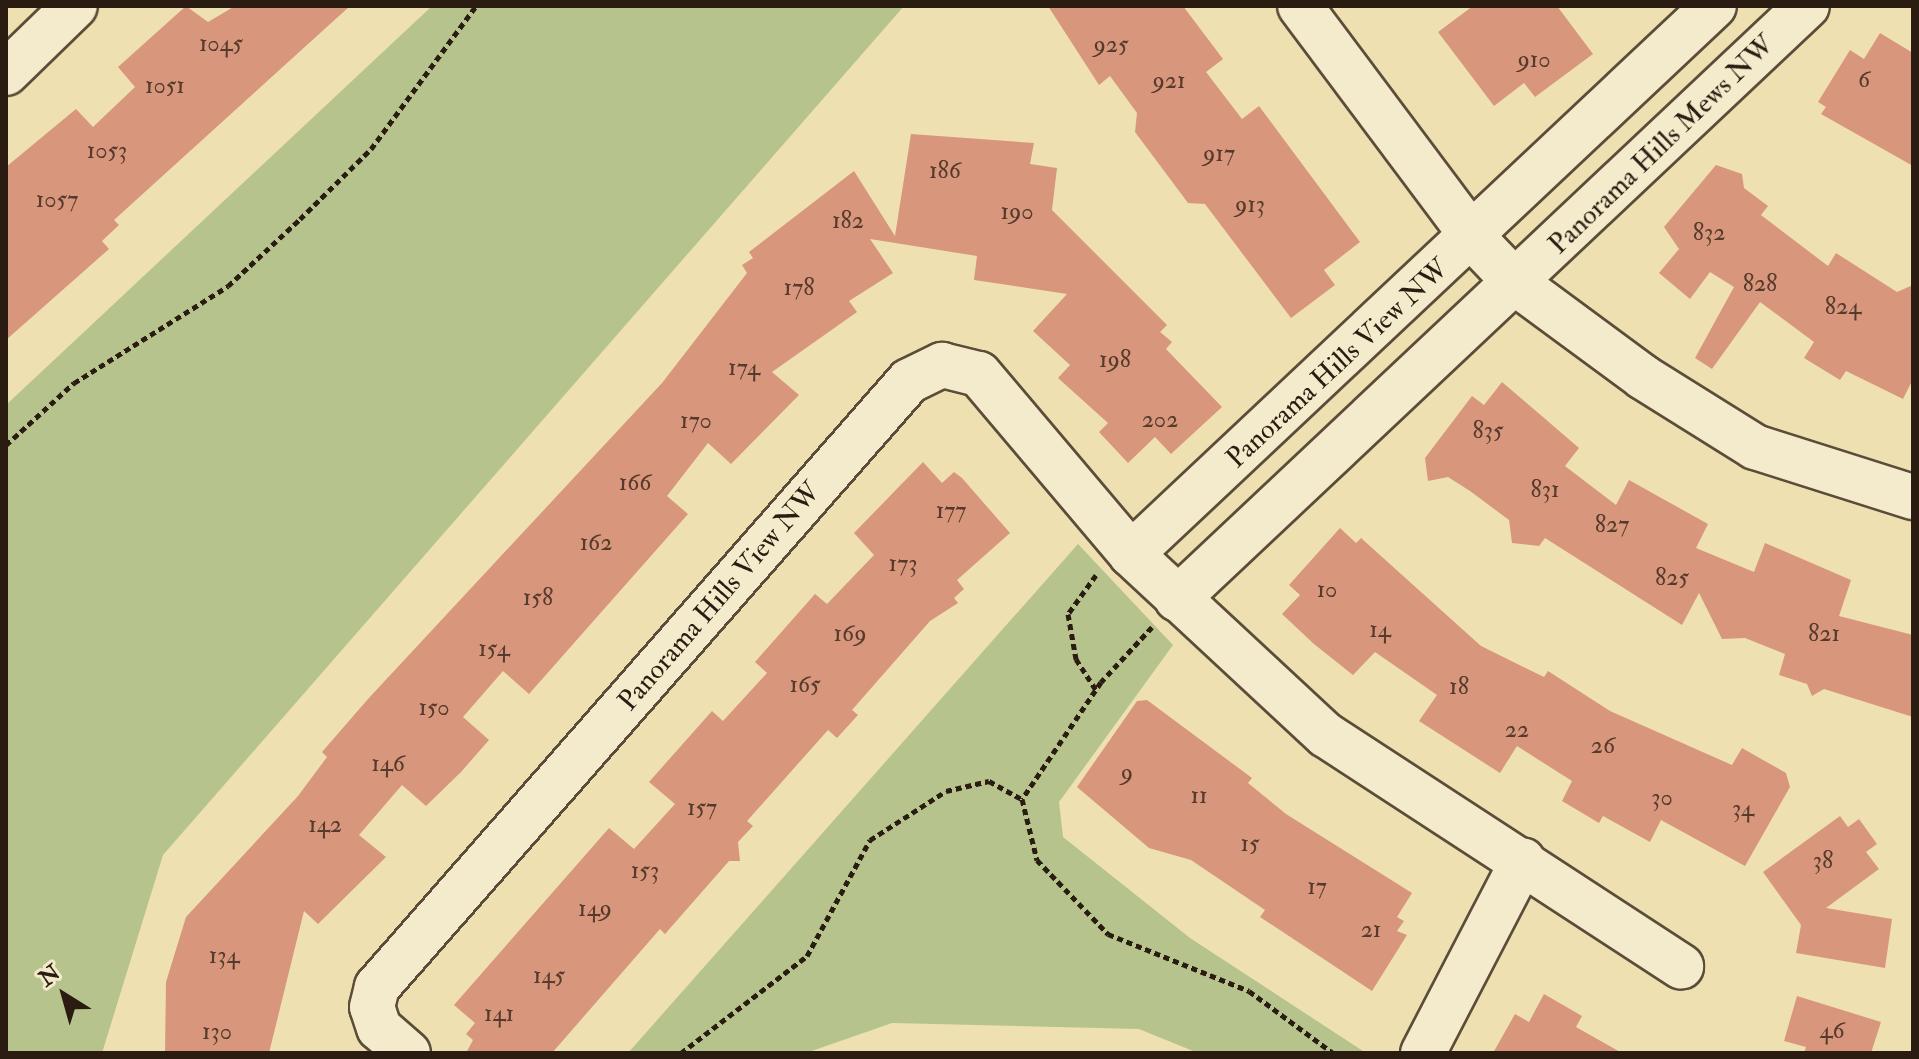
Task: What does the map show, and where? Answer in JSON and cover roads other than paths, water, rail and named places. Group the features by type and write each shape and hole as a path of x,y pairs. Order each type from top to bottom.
{"street":[{"path":"14,49 75,6"},
{"path":"1300,6 1474,239 1517,284 1643,377 1755,447 1913,497"},
{"path":"1474,239 1714,6"},
{"name":"Panorama Hills Mews NW","path":"1517,284 1807,6"},
{"name":"Panorama Hills View NW","path":"1131,554 1474,239"},
{"path":"1177,599 1517,284"},
{"name":"Panorama Hills View NW","path":"408,1053 379,1028 372,1007 377,987 925,369 956,364 979,374 1131,554 1326,735 1523,860 1681,966"},
{"path":"1423,1053 1523,860"}]}
